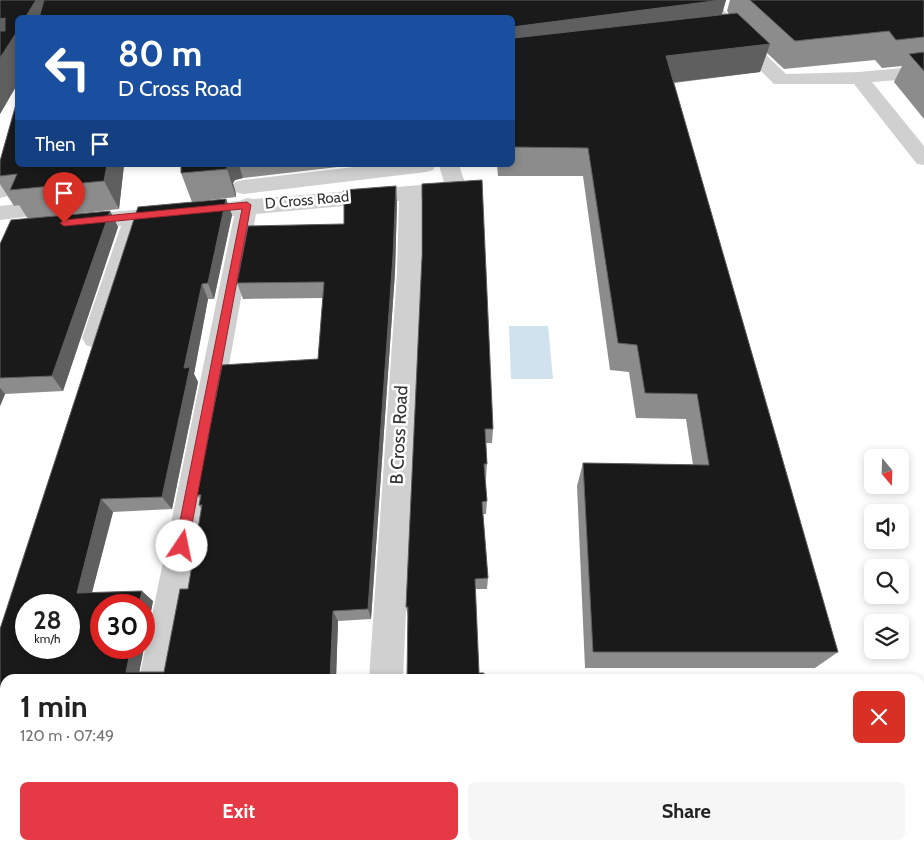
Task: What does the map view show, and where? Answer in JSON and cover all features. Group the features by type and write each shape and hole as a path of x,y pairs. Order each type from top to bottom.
{"street":[{"path":"709,3 731,4"},
{"path":"709,3 733,33 781,80 859,78 924,72"},
{"path":"714,35 733,33"},
{"path":"859,78 921,151"},
{"path":"0,191 15,141"},
{"path":"0,213 409,167"},
{"name":"D Cross Road","path":"8,237 12,228 135,216 255,185 410,192 456,189 450,167"},
{"path":"157,674 255,185"},
{"name":"B Cross Road","path":"386,674 409,272 410,192"},
{"path":"87,365 135,216"}],"water":[{"path":"509,326 548,326 553,379 511,379"}],"building":[{"path":"0,0 36,0 27,15 15,15 15,35 0,58 0,31 5,31 5,18 0,19"},
{"path":"44,0 721,0 515,27 515,15 40,15"},
{"path":"750,0 924,0 924,37 896,40 889,31 795,41"},
{"path":"737,13 770,44 666,56 838,652 593,652 583,463 709,465 697,394 645,393 637,345 618,343 588,148 515,147 515,38"},
{"path":"924,52 924,71 909,54"},
{"path":"15,108 15,167 107,167 104,181 10,190 17,174 0,176 0,161"},
{"path":"181,167 227,167 227,169 181,173"},
{"path":"482,180 493,429 485,429 487,464 484,464 487,501 482,502 488,578 475,579 479,673 484,674 407,674 408,607 406,607 422,256 422,184"},
{"path":"396,186 393,256 368,609 333,611 330,674 0,674 0,629 138,207 226,199 208,283 202,284 184,368 190,367 162,497 101,499 77,593 142,591 141,594 90,594 90,659 129,659 126,672 164,672 180,589 188,589 202,505 199,505 201,495 197,495 222,365 318,359 324,282 237,283 248,226 344,224 344,190"},
{"path":"110,211 52,376 0,378 0,244 11,220"}],"route":[{"path":"64,223 247,205 182,546"}]}
